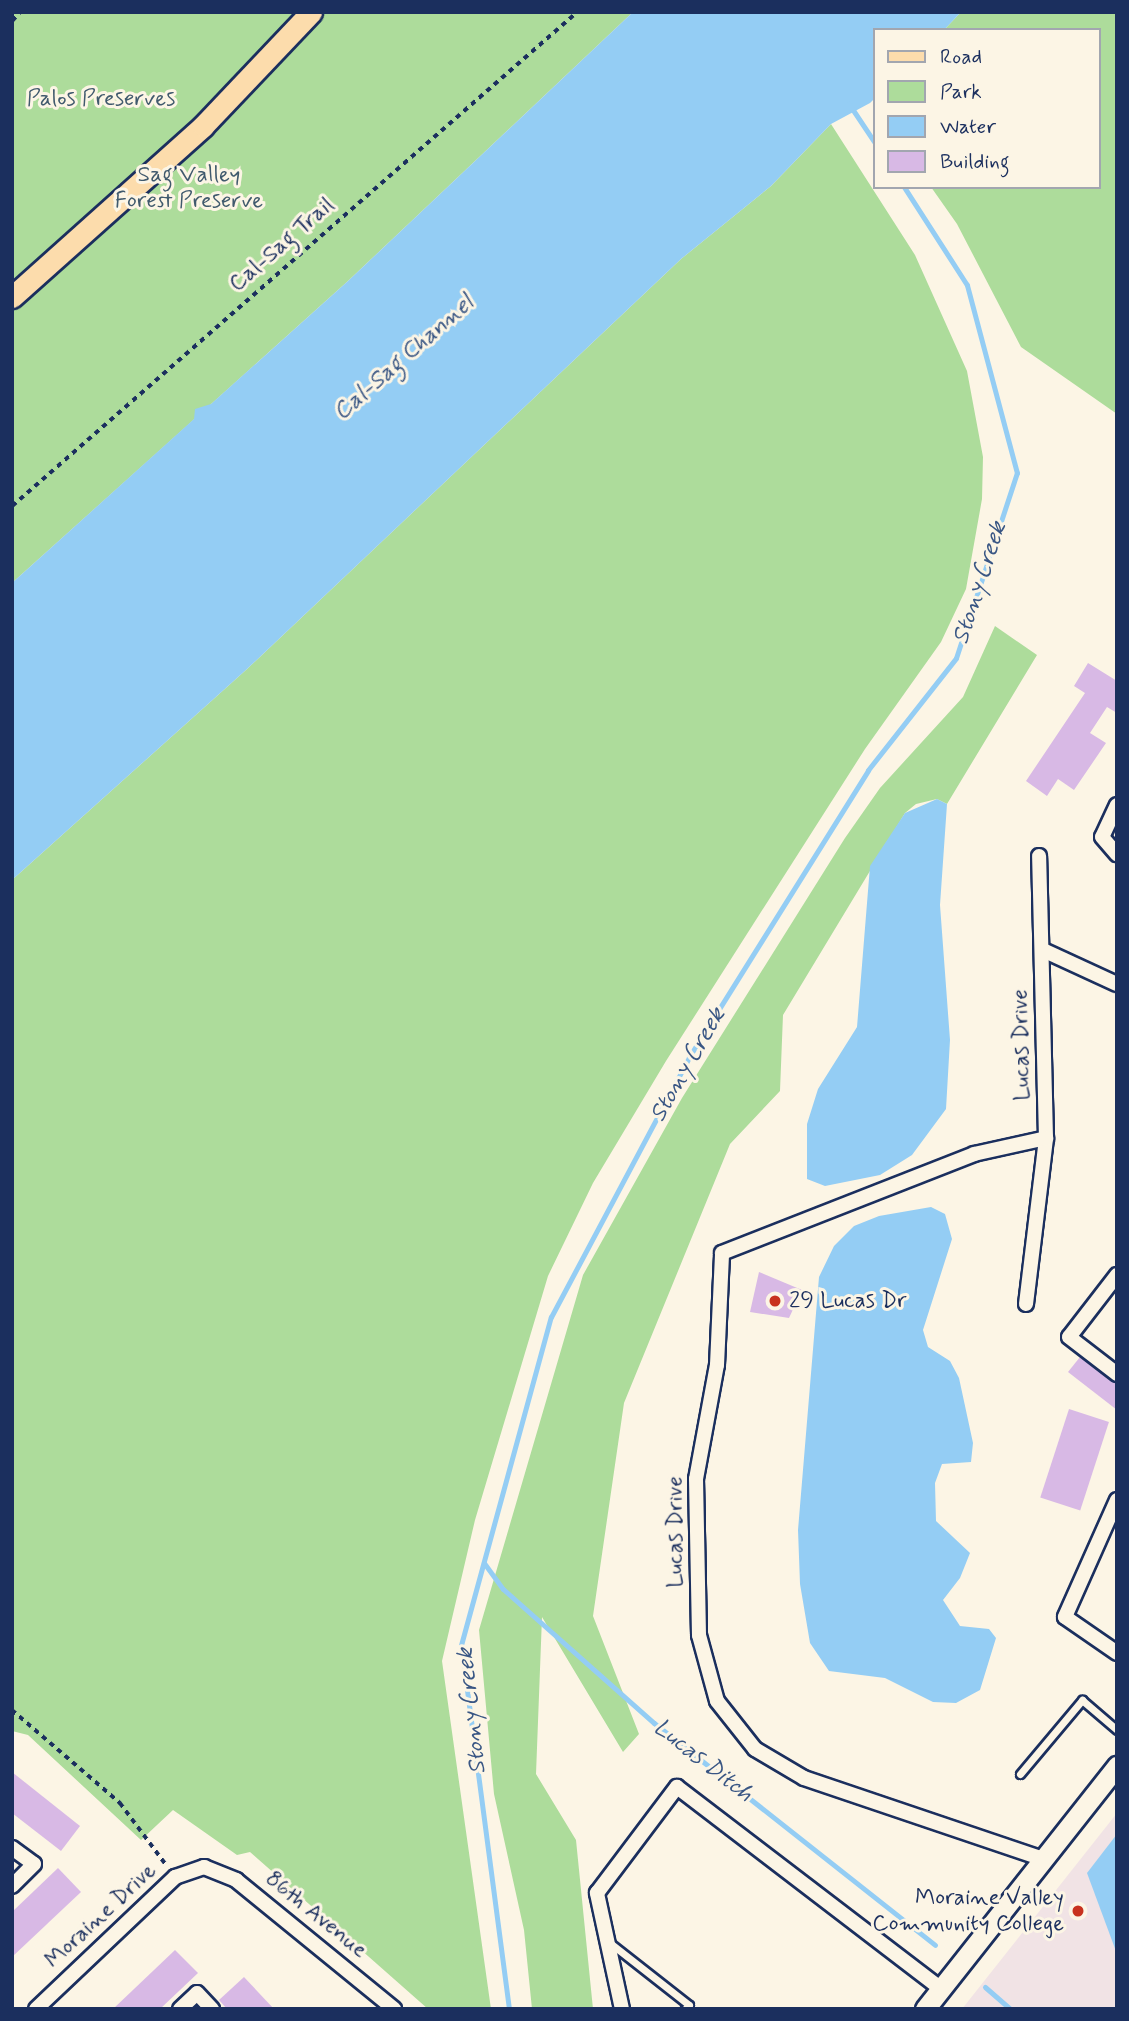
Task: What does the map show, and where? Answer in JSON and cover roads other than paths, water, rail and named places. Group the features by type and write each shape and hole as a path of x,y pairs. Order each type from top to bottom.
{"main road":[{"path":"12,297 203,126 311,12"},
{"path":"925,2009 1117,1766"}],"street":[{"path":"1117,805 1102,837 1117,854"},
{"name":"Lucas Drive","path":"1026,1304 1046,1138 1044,950 1039,856"},
{"path":"1044,950 1117,984"},
{"name":"Lucas Drive","path":"1043,1860 804,1778 755,1749 717,1702 699,1635 696,1479 717,1365 722,1253 974,1154 1046,1138"},
{"path":"1117,1275 1069,1336 1117,1374"},
{"path":"1117,1500 1065,1617 1117,1653"},
{"path":"622,2009 597,1893 677,1787 941,1989"},
{"path":"12,1848 34,1864 12,1886"},
{"name":"Moraine Drive","path":"36,2009 175,1877 204,1867"},
{"name":"86th Avenue","path":"204,1867 236,1880 388,2007"},
{"path":"180,2009 197,1993 212,2009"}],"lane":[{"path":"1020,1774 1082,1700 1117,1730"},
{"path":"607,1941 689,2005 685,2009"}],"water":[{"name":"Cal-Sag Channel","path":"633,12 961,12 946,28 874,28 874,99 870,103 831,124 771,186 681,259 247,669 12,880 12,583 194,419 195,409 211,404 348,281"},
{"path":"937,799 947,804 940,905 950,1040 946,1109 912,1155 880,1175 825,1186 807,1179 807,1124 818,1089 857,1027 870,866 905,813"},
{"path":"931,1207 945,1214 952,1239 923,1330 928,1347 950,1361 959,1378 973,1443 971,1462 942,1464 935,1483 936,1521 970,1553 960,1578 943,1600 960,1626 989,1629 996,1638 980,1690 956,1703 933,1702 885,1678 829,1671 810,1643 800,1584 798,1530 819,1277 834,1246 854,1226 879,1216"},
{"path":"1117,1834 1117,1954 1087,1873"}],"waterway":[{"name":"Stony Creek","path":"849,104 874,142"},
{"name":"Stony Creek","path":"509,2009 461,1645 551,1317 689,1057 868,770 956,658 1017,473 967,285 905,189"},
{"name":"Lucas Ditch","path":"484,1563 503,1589 654,1723 935,1945"},
{"name":"Lucas Ditch","path":"985,1987 1010,2009"}],"place":[{"name":"29 Lucas Dr","path":"775,1301"},
{"name":"Moraine Valley Community College","path":"1078,1911"}],"park label":[{"name":"Palos Preserves","path":"101,99"},
{"name":"Sag Valley Forest Preserve","path":"189,188"}]}
